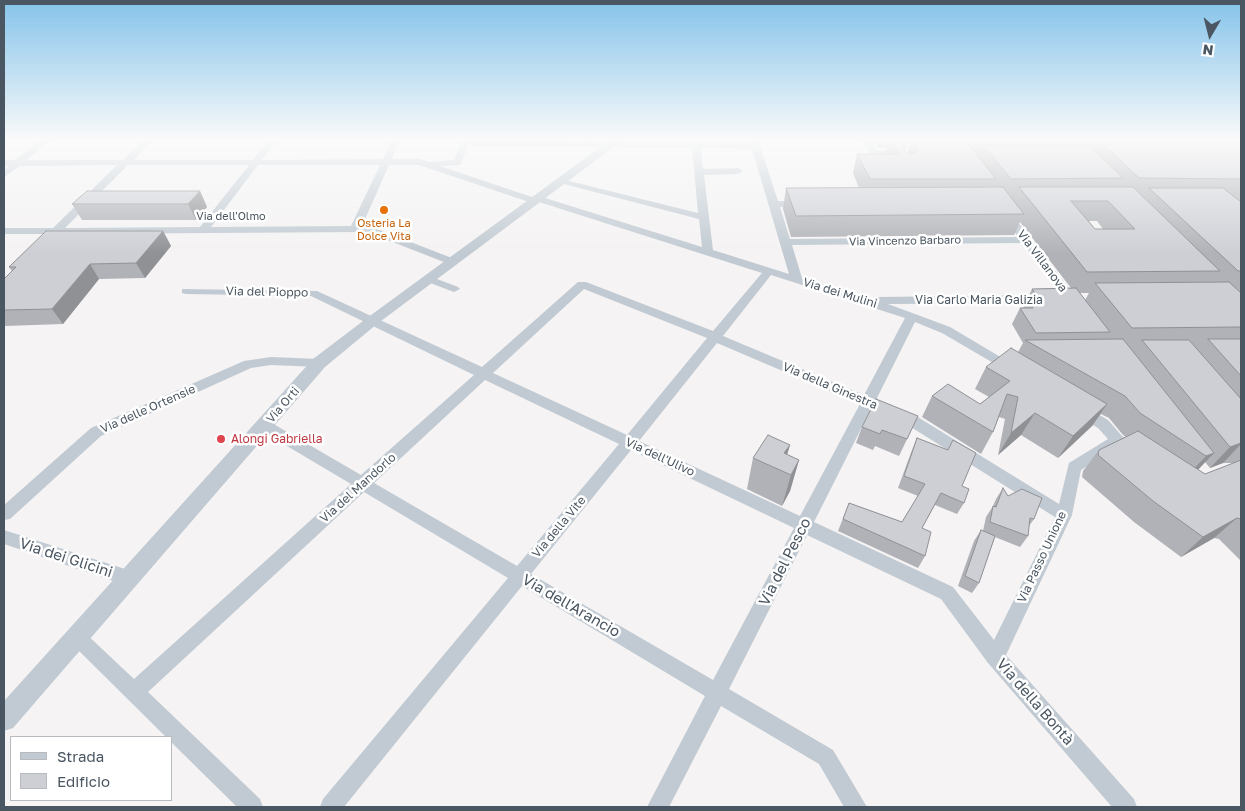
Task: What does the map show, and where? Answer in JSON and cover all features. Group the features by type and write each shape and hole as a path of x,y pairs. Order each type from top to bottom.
{"street":[{"path":"42,243 110,178"},
{"path":"204,229 244,178"},
{"path":"355,229 379,178"},
{"name":"Via dei Mulini","path":"469,178 768,272 867,301 906,310 993,356 1026,377"},
{"name":"Via Orti","path":"4,719 319,363 372,321 567,178"},
{"path":"700,178 708,253"},
{"path":"766,178 796,280"},
{"path":"561,182 704,216"},
{"name":"Via Villanova","path":"998,203 1082,315"},
{"path":"774,204 812,204"},
{"name":"Via dell'Olmo","path":"4,230 368,229 453,262"},
{"name":"Via Vincenzo Barbaro","path":"785,242 1025,240"},
{"name":"Via della Vite","path":"331,807 768,272"},
{"path":"429,280 454,289"},
{"name":"Via della Ginestra","path":"582,284 715,337 911,420 1064,515"},
{"name":"Via del Mandorlo","path":"134,692 582,284"},
{"name":"Via del Pioppo","path":"186,291 313,292 372,321"},
{"name":"Via Carlo Maria Galizia","path":"906,310 1090,299"},
{"name":"Via del Pesco","path":"658,807 867,402 906,310"},
{"name":"Via dell'Ulivo","path":"372,321 948,593"},
{"path":"993,356 1020,356"},
{"name":"Via delle Ortensie","path":"4,514 96,432 249,364 272,361 319,363"},
{"path":"1069,403 1103,424 1117,440 1139,456"},
{"name":"Via dell'Arancio","path":"264,426 826,757 856,807"},
{"name":"Via Passo Unione","path":"995,657 1064,515 1074,467 1117,440"},
{"name":"Via dei Glicini","path":"4,537 128,578"},
{"name":"Via della Bontà","path":"948,593 995,657 1126,807"},
{"path":"78,637 252,807"}],"building":[{"path":"869,178 996,179 870,179"},
{"path":"1010,178 1123,178 1011,179"},
{"path":"1139,178 1241,178 1241,179"},
{"path":"1003,187 1024,214 796,216 786,188"},
{"path":"1019,187 1133,187 1220,271 1087,272","holes":["1071,201 1108,201 1135,229 1095,229"]},
{"path":"1149,188 1223,188 1241,202 1241,271 1238,271"},
{"path":"87,191 200,191 188,204 72,204"},
{"path":"46,231 163,231 136,263 90,264 52,309 4,310 4,279 16,267 9,267"},
{"path":"1229,282 1241,293 1241,327 1132,328 1095,283"},
{"path":"1076,288 1110,332 1036,333 1020,308 1033,308 1027,299 1039,299 1032,289"},
{"path":"1123,339 1214,453 1206,456 1140,413 1125,396 1025,340"},
{"path":"1208,339 1241,339 1241,376"},
{"path":"1142,340 1189,340 1241,399 1241,443 1230,447"},
{"path":"1011,348 1107,404 1073,436 1035,413 1011,433 1018,397 1007,394 993,432 932,396 948,384 980,404 1010,381 986,367"},
{"path":"876,399 918,416 907,439 882,430 880,434 862,427"},
{"path":"1138,431 1205,474 1241,460 1241,519 1237,518 1203,537 1153,501 1098,455 1099,450"},
{"path":"768,435 790,445 784,453 799,460 791,475 753,458"},
{"path":"917,438 948,450 953,440 976,453 962,486 969,489 964,503 941,493 922,528 931,532 925,556 843,519 849,503 902,522 925,484 904,476"},
{"path":"1003,488 1008,496 1022,489 1042,498 1034,519 1030,518 1028,536 990,522 993,506 996,507"},
{"path":"981,530 995,536 979,583 965,576"}],"place":[{"name":"Osteria La Dolce Vita","path":"384,210"},
{"name":"Alongi Gabriella","path":"221,439"}]}
